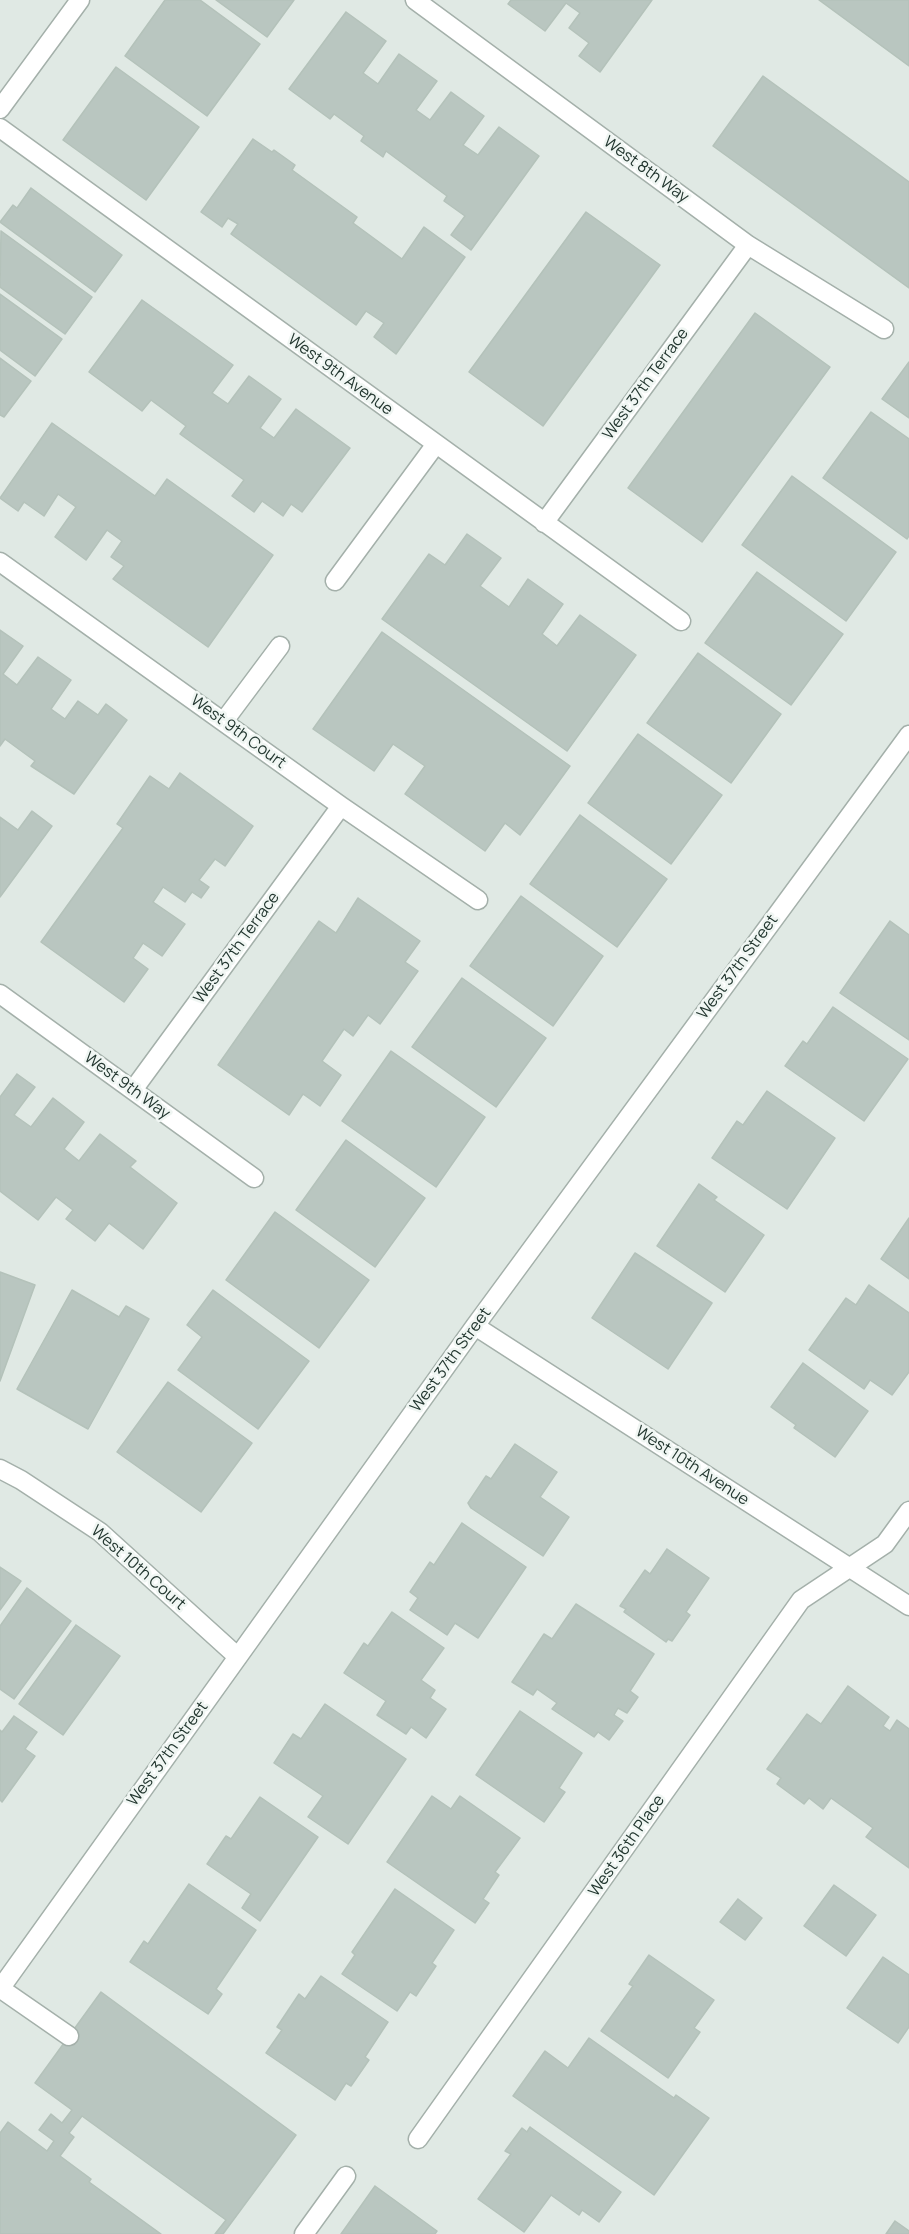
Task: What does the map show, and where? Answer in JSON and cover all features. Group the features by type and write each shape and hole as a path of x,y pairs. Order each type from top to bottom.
{"street":[{"path":"0,109 80,0"},
{"name":"West 8th Way","path":"415,0 748,245 884,329"},
{"name":"West 9th Avenue","path":"0,128 681,621"},
{"name":"West 37th Terrace","path":"544,522 748,245"},
{"path":"335,581 436,444"},
{"name":"West 9th Court","path":"0,562 478,900"},
{"path":"224,722 280,646"},
{"name":"West 37th Street","path":"0,1989 475,1326 909,735"},
{"name":"West 37th Terrace","path":"133,1090 342,806"},
{"name":"West 9th Way","path":"0,994 254,1178"},
{"name":"West 10th Avenue","path":"475,1326 909,1606"},
{"name":"West 10th Court","path":"0,1469 21,1480 100,1532 238,1657"},
{"name":"West 36th Place","path":"418,2139 801,1600 885,1545 909,1511"},
{"path":"0,1989 69,2036"},
{"path":"304,2234 346,2176"}],"building":[{"path":"165,0 200,0 260,44 207,116 125,56"},
{"path":"216,0 294,0 267,37"},
{"path":"511,0 652,0 600,72 579,56 589,43 569,28 580,13 566,3 545,31 508,4"},
{"path":"819,0 909,0 909,66"},
{"path":"346,12 386,41 363,73 378,84 399,54 437,81 416,110 430,120 451,92 484,116 463,145 478,155 499,127 539,156 471,250 451,235 465,216 444,201 447,196 386,151 383,157 361,141 364,136 334,114 330,119 289,89"},
{"path":"116,67 199,127 146,200 63,140"},
{"path":"763,76 909,182 909,288 713,146"},
{"path":"253,139 295,165 292,170 357,217 353,223 402,259 424,227 465,257 396,354 374,337 384,323 366,311 356,325 231,234 238,224 228,218 222,227 201,212"},
{"path":"31,188 122,255 95,292 0,222 13,205 17,208"},
{"path":"586,212 660,265 543,426 469,372"},
{"path":"1,231 92,297 65,334 0,287"},
{"path":"0,294 62,339 35,376 0,350"},
{"path":"142,300 233,365 212,393 228,404 249,376 281,399 260,428 274,438 296,409 350,448 302,512 291,504 283,516 262,501 254,512 232,496 244,480 180,434 186,426 151,400 142,411 89,372"},
{"path":"755,313 830,367 702,542 628,488"},
{"path":"0,358 31,381 4,417 0,415"},
{"path":"909,362 909,418 882,399"},
{"path":"871,412 909,439 909,536 907,539 823,478"},
{"path":"52,423 155,496 167,479 273,555 208,647 113,579 124,566 111,557 122,541 107,530 86,560 55,537 76,507 58,494 44,516 24,502 18,511 0,498"},
{"path":"792,476 896,552 846,621 742,545"},
{"path":"467,534 501,558 480,586 509,607 528,579 563,604 542,634 557,646 580,615 636,655 567,751 382,619 429,554 445,565"},
{"path":"757,572 843,634 791,705 705,643"},
{"path":"0,630 23,646 3,674 17,685 38,657 71,680 51,709 65,719 78,701 98,715 106,704 127,720 74,794 31,766 35,761 5,739 0,746"},
{"path":"382,632 570,766 520,835 505,823 485,851 405,794 425,766 393,744 374,771 313,729"},
{"path":"698,653 781,714 731,783 647,723"},
{"path":"638,734 722,795 671,864 588,803"},
{"path":"180,773 253,826 225,866 215,859 199,880 209,887 201,898 192,892 185,902 163,887 153,902 185,924 162,956 143,943 133,958 148,969 124,1002 41,942 123,828 117,824 150,776 169,789"},
{"path":"32,811 52,826 0,897 0,817 18,830"},
{"path":"580,815 667,879 617,947 530,884"},
{"path":"521,896 603,956 553,1026 470,966"},
{"path":"358,898 420,941 405,962 418,971 380,1024 368,1015 353,1036 344,1029 322,1061 341,1075 320,1106 303,1094 289,1115 218,1065 319,921 336,933"},
{"path":"890,921 909,935 909,1040 840,993"},
{"path":"462,978 546,1038 496,1107 412,1047"},
{"path":"833,1007 908,1059 864,1121 785,1066 803,1041 807,1044"},
{"path":"391,1051 485,1117 436,1187 342,1121"},
{"path":"17,1074 35,1087 14,1115 31,1127 53,1098 84,1122 64,1149 79,1161 100,1134 136,1161 130,1167 177,1203 143,1249 109,1223 95,1241 66,1219 73,1210 56,1197 38,1220 0,1191 0,1097"},
{"path":"767,1091 835,1138 787,1209 712,1158 737,1121 743,1125"},
{"path":"346,1140 425,1198 375,1267 296,1210"},
{"path":"699,1184 717,1197 714,1200 764,1235 725,1292 657,1246"},
{"path":"275,1212 369,1280 319,1348 226,1280"},
{"path":"909,1218 909,1279 881,1259"},
{"path":"635,1253 712,1303 668,1369 592,1318"},
{"path":"0,1272 35,1285 0,1381"},
{"path":"869,1285 909,1313 909,1372 892,1395 870,1380 864,1389 809,1350 846,1298 856,1305"},
{"path":"72,1290 119,1317 126,1306 149,1319 88,1429 17,1389"},
{"path":"213,1290 309,1361 258,1429 178,1370 202,1337 187,1325"},
{"path":"803,1363 868,1411 835,1457 794,1428 796,1425 771,1407"},
{"path":"168,1382 252,1443 201,1512 117,1452"},
{"path":"515,1444 557,1472 540,1497 569,1517 543,1556 471,1508 468,1503 486,1476 491,1479"},
{"path":"462,1523 526,1567 478,1638 455,1623 447,1635 410,1610 418,1598 410,1592 430,1562 434,1565"},
{"path":"667,1549 709,1578 686,1612 690,1615 672,1641 668,1639 666,1642 624,1612 626,1609 620,1606 645,1570 650,1574"},
{"path":"0,1567 21,1581 0,1610"},
{"path":"27,1588 71,1621 14,1699 0,1689 0,1626"},
{"path":"576,1604 654,1654 630,1691 638,1697 627,1713 618,1708 614,1715 623,1721 609,1740 598,1732 594,1737 552,1709 557,1703 537,1689 533,1695 512,1682 544,1634 552,1639"},
{"path":"392,1612 444,1648 421,1680 435,1690 430,1698 446,1709 426,1738 411,1727 406,1734 377,1715 386,1701 344,1673 364,1643 368,1646"},
{"path":"76,1625 120,1656 63,1735 19,1704"},
{"path":"848,1686 889,1717 883,1726 890,1731 897,1720 909,1729 909,1868 866,1837 873,1828 831,1798 823,1809 809,1798 804,1804 777,1784 781,1778 767,1769 807,1714 821,1724"},
{"path":"325,1704 406,1759 348,1844 308,1817 323,1796 274,1763 293,1734 301,1739"},
{"path":"520,1711 582,1753 559,1788 565,1792 544,1822 476,1775"},
{"path":"14,1716 37,1732 25,1749 35,1756 2,1802 0,1800 0,1730 2,1732"},
{"path":"432,1796 451,1809 460,1796 520,1838 495,1872 499,1875 483,1899 489,1903 475,1923 387,1862"},
{"path":"260,1797 318,1837 260,1921 242,1908 251,1894 207,1864 226,1836 231,1839"},
{"path":"189,1884 256,1930 216,1989 222,1994 208,2014 130,1962 144,1941 148,1944"},
{"path":"834,1885 876,1915 846,1956 804,1926"},
{"path":"395,1889 454,1930 432,1963 436,1966 416,1996 410,1992 397,2011 342,1974 355,1955 352,1952"},
{"path":"738,1899 762,1918 745,1940 720,1922"},
{"path":"649,1955 714,2000 694,2028 700,2032 668,2078 601,2031 633,1986 629,1984"},
{"path":"883,1957 909,1975 909,2027 898,2043 847,2008"},
{"path":"321,1976 388,2022 365,2057 369,2060 351,2086 346,2083 335,2100 266,2053 282,2030 277,2027 299,1994 305,1999"},
{"path":"101,1992 296,2135 223,2234 215,2234 226,2220 82,2116 69,2133 74,2137 60,2156 91,2179 89,2182 161,2234 0,2234 0,2133 8,2122 47,2151 54,2141 39,2130 51,2114 62,2123 72,2110 35,2083"},
{"path":"589,2038 674,2098 676,2095 709,2118 654,2195 513,2096 545,2051 568,2068"},
{"path":"530,2127 621,2192 599,2222 582,2210 579,2215 551,2195 524,2232 478,2199 511,2154 505,2151 522,2128 527,2132"},
{"path":"375,2186 437,2231 435,2234 341,2234"},
{"path":"895,2221 909,2231 909,2234 886,2234"}]}
